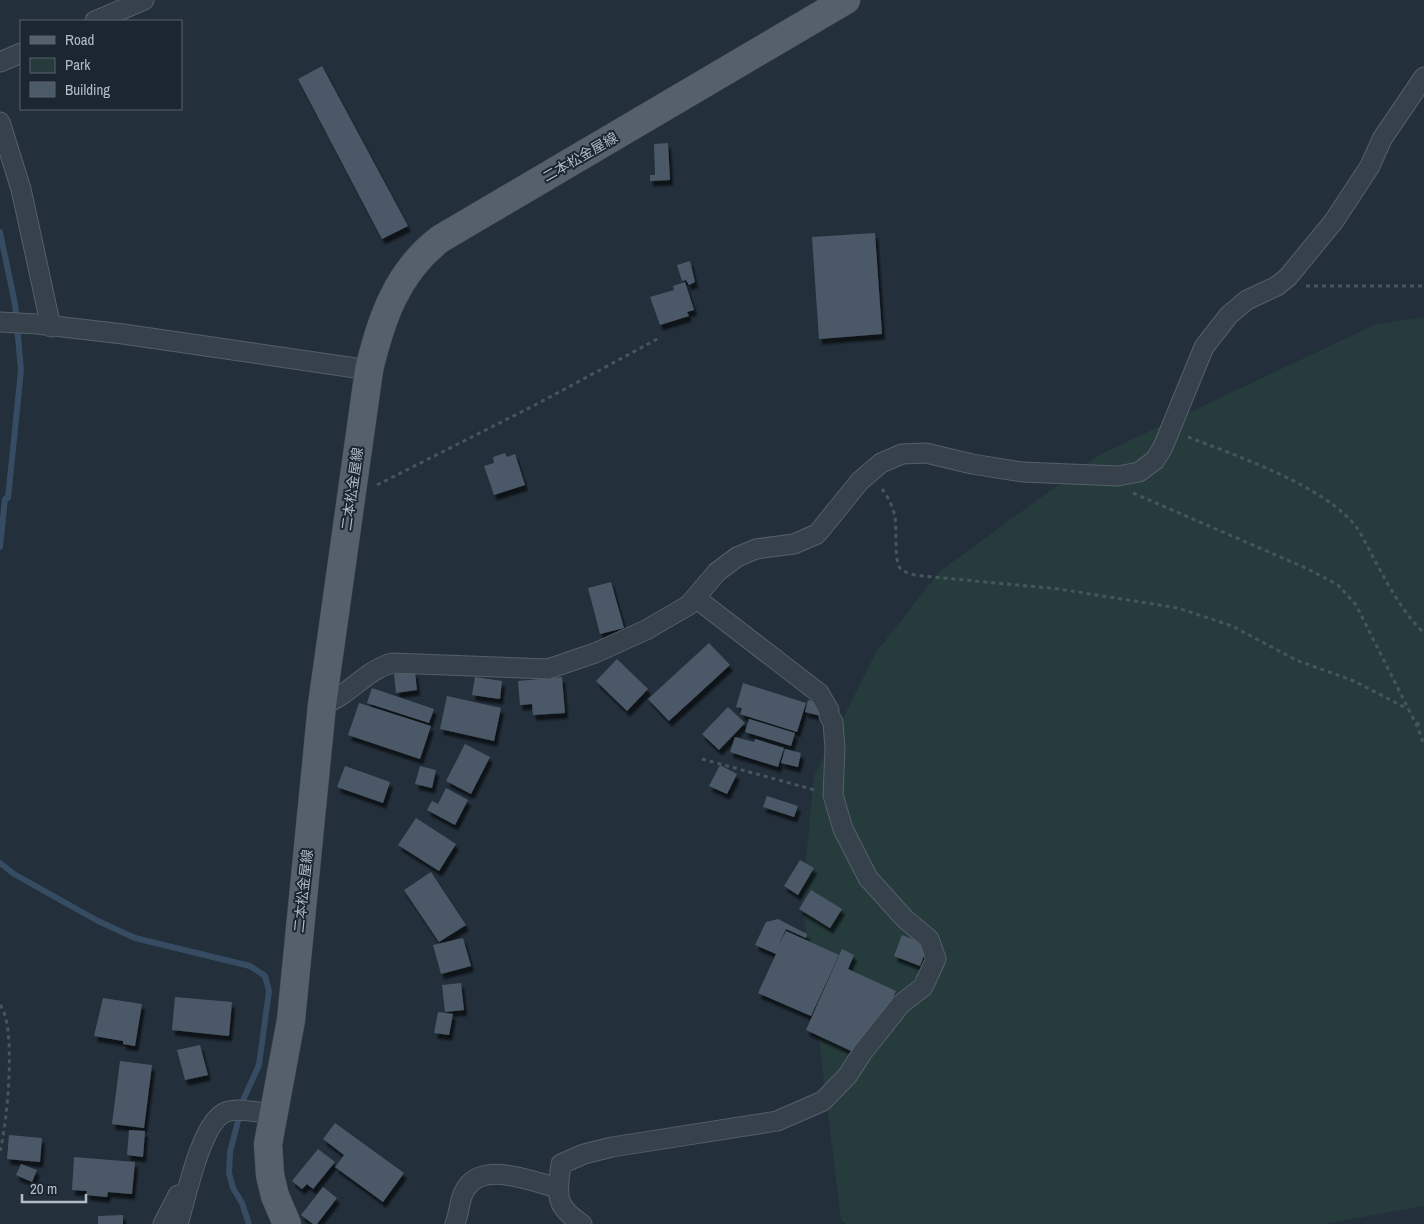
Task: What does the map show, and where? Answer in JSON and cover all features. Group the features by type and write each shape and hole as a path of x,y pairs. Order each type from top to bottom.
{"main road":[{"name":"二本松金屋線","path":"287,1224 275,1196 270,1175 268,1144 291,1020 322,705 368,370 379,329 388,305 408,270 440,238 846,0"}],"street":[{"path":"97,20 144,0"},
{"path":"0,62 20,53"},
{"path":"322,705 338,700 371,672 392,663 548,669 560,666 646,630 697,599 717,572 737,557 756,549 794,544 816,534 869,473 891,458 917,452 1008,470 1106,476 1139,472 1154,460 1172,430 1204,347 1216,328 1248,300 1282,282 1334,221 1370,166 1382,139 1424,77"},
{"path":"0,122 21,189 51,327"},
{"path":"0,322 37,324 123,334 368,370"},
{"path":"582,1224 567,1214 560,1204 558,1188 561,1164 584,1154 612,1147 776,1121 823,1101 848,1075 862,1053 901,1004 922,988 936,959 929,939 906,919 868,878 843,829 833,795 835,749 833,722 829,716 829,710 819,693 697,599"},
{"path":"178,1224 203,1144 217,1117 230,1111 273,1114"},
{"path":"455,1224 462,1195 472,1180 479,1176 491,1173 558,1188"},
{"path":"163,1224 181,1189 190,1183"}],"path":[{"path":"1282,282 1292,286 1424,286"},
{"path":"351,496 529,408 661,338"},
{"path":"1172,430 1308,488 1332,503 1356,527 1411,621 1424,633"},
{"path":"869,473 888,496 892,507 896,533 897,561 900,568 907,572 923,576 1059,589 1178,608 1232,626 1296,660 1354,680 1408,709"},
{"path":"1106,476 1119,486 1149,501 1308,569 1338,584 1356,605 1416,723 1424,745"},
{"path":"1416,723 1424,725"},
{"path":"702,759 774,777 833,795"},
{"path":"0,1005 5,1011 8,1026 8,1096 0,1151"}],"green space":[{"path":"1424,317 1424,1206 1324,1224 846,1224 841,1220 802,901 814,776 876,652 940,571 1099,455 1376,324"}],"building":[{"path":"322,66 408,226 382,239 298,79"},
{"path":"668,143 670,180 650,181 650,175 655,175 654,144"},
{"path":"875,233 882,334 819,339 812,237"},
{"path":"690,261 695,282 689,285 686,280 682,281 677,265"},
{"path":"685,282 694,310 687,312 689,316 660,325 650,297 674,290 673,286"},
{"path":"505,453 507,457 515,454 525,485 494,495 484,466 494,463 493,457"},
{"path":"611,582 624,628 600,634 588,588"},
{"path":"709,643 730,665 669,721 648,699"},
{"path":"617,659 648,689 627,711 596,681"},
{"path":"415,672 417,690 396,693 394,674"},
{"path":"475,677 502,681 500,699 472,695"},
{"path":"562,677 565,713 533,715 532,704 520,705 518,681"},
{"path":"743,683 806,703 797,732 740,714 742,708 736,707"},
{"path":"372,688 434,709 429,723 367,703"},
{"path":"447,696 501,708 494,741 440,729"},
{"path":"808,700 824,704 821,716 805,712"},
{"path":"359,703 431,726 420,759 348,735"},
{"path":"728,707 745,723 719,750 702,734"},
{"path":"749,719 795,733 791,746 745,732"},
{"path":"735,737 754,742 755,739 784,748 778,767 730,752"},
{"path":"465,744 490,757 471,794 446,781"},
{"path":"785,749 801,753 798,767 781,763"},
{"path":"720,765 737,774 727,794 709,786"},
{"path":"345,766 390,782 383,803 337,787"},
{"path":"420,766 436,770 432,788 415,784"},
{"path":"446,788 468,800 455,825 427,810 432,801 438,804"},
{"path":"767,796 798,806 794,817 763,807"},
{"path":"416,818 456,844 439,871 398,845"},
{"path":"800,860 814,868 798,895 784,886"},
{"path":"431,872 466,925 439,942 404,890"},
{"path":"811,890 842,909 830,928 799,909"},
{"path":"778,919 807,934 806,938 786,929 778,947 786,931 839,955 811,1016 758,993 776,954 755,945 766,922"},
{"path":"902,935 928,945 920,966 894,956"},
{"path":"463,938 471,966 441,974 433,945"},
{"path":"842,949 854,955 848,969 896,991 879,1028 862,1056 806,1030"},
{"path":"461,983 464,1010 445,1012 442,985"},
{"path":"175,997 232,1002 229,1036 172,1030"},
{"path":"103,998 142,1004 135,1046 123,1044 123,1041 94,1036"},
{"path":"438,1012 453,1014 449,1035 434,1033"},
{"path":"200,1045 208,1075 185,1080 177,1050"},
{"path":"120,1061 152,1065 144,1128 112,1124"},
{"path":"335,1123 404,1173 383,1202 335,1167 344,1155 323,1139"},
{"path":"129,1130 145,1131 143,1157 127,1155"},
{"path":"9,1135 42,1138 40,1162 7,1159"},
{"path":"318,1149 335,1162 313,1189 307,1184 302,1189 292,1181"},
{"path":"74,1157 135,1162 132,1194 108,1192 107,1197 86,1195 87,1191 72,1190"},
{"path":"21,1164 37,1170 32,1182 16,1175"},
{"path":"323,1187 337,1198 317,1224 313,1224 301,1215"},
{"path":"123,1215 123,1224 98,1224 98,1216"}],"waterway":[{"path":"0,232 15,304 21,370 8,498 5,499 0,547"},
{"path":"0,863 14,874 98,921 135,938 250,966 265,976 269,991 259,1065 244,1098 230,1152 229,1173 233,1188 242,1203 249,1224"}]}
